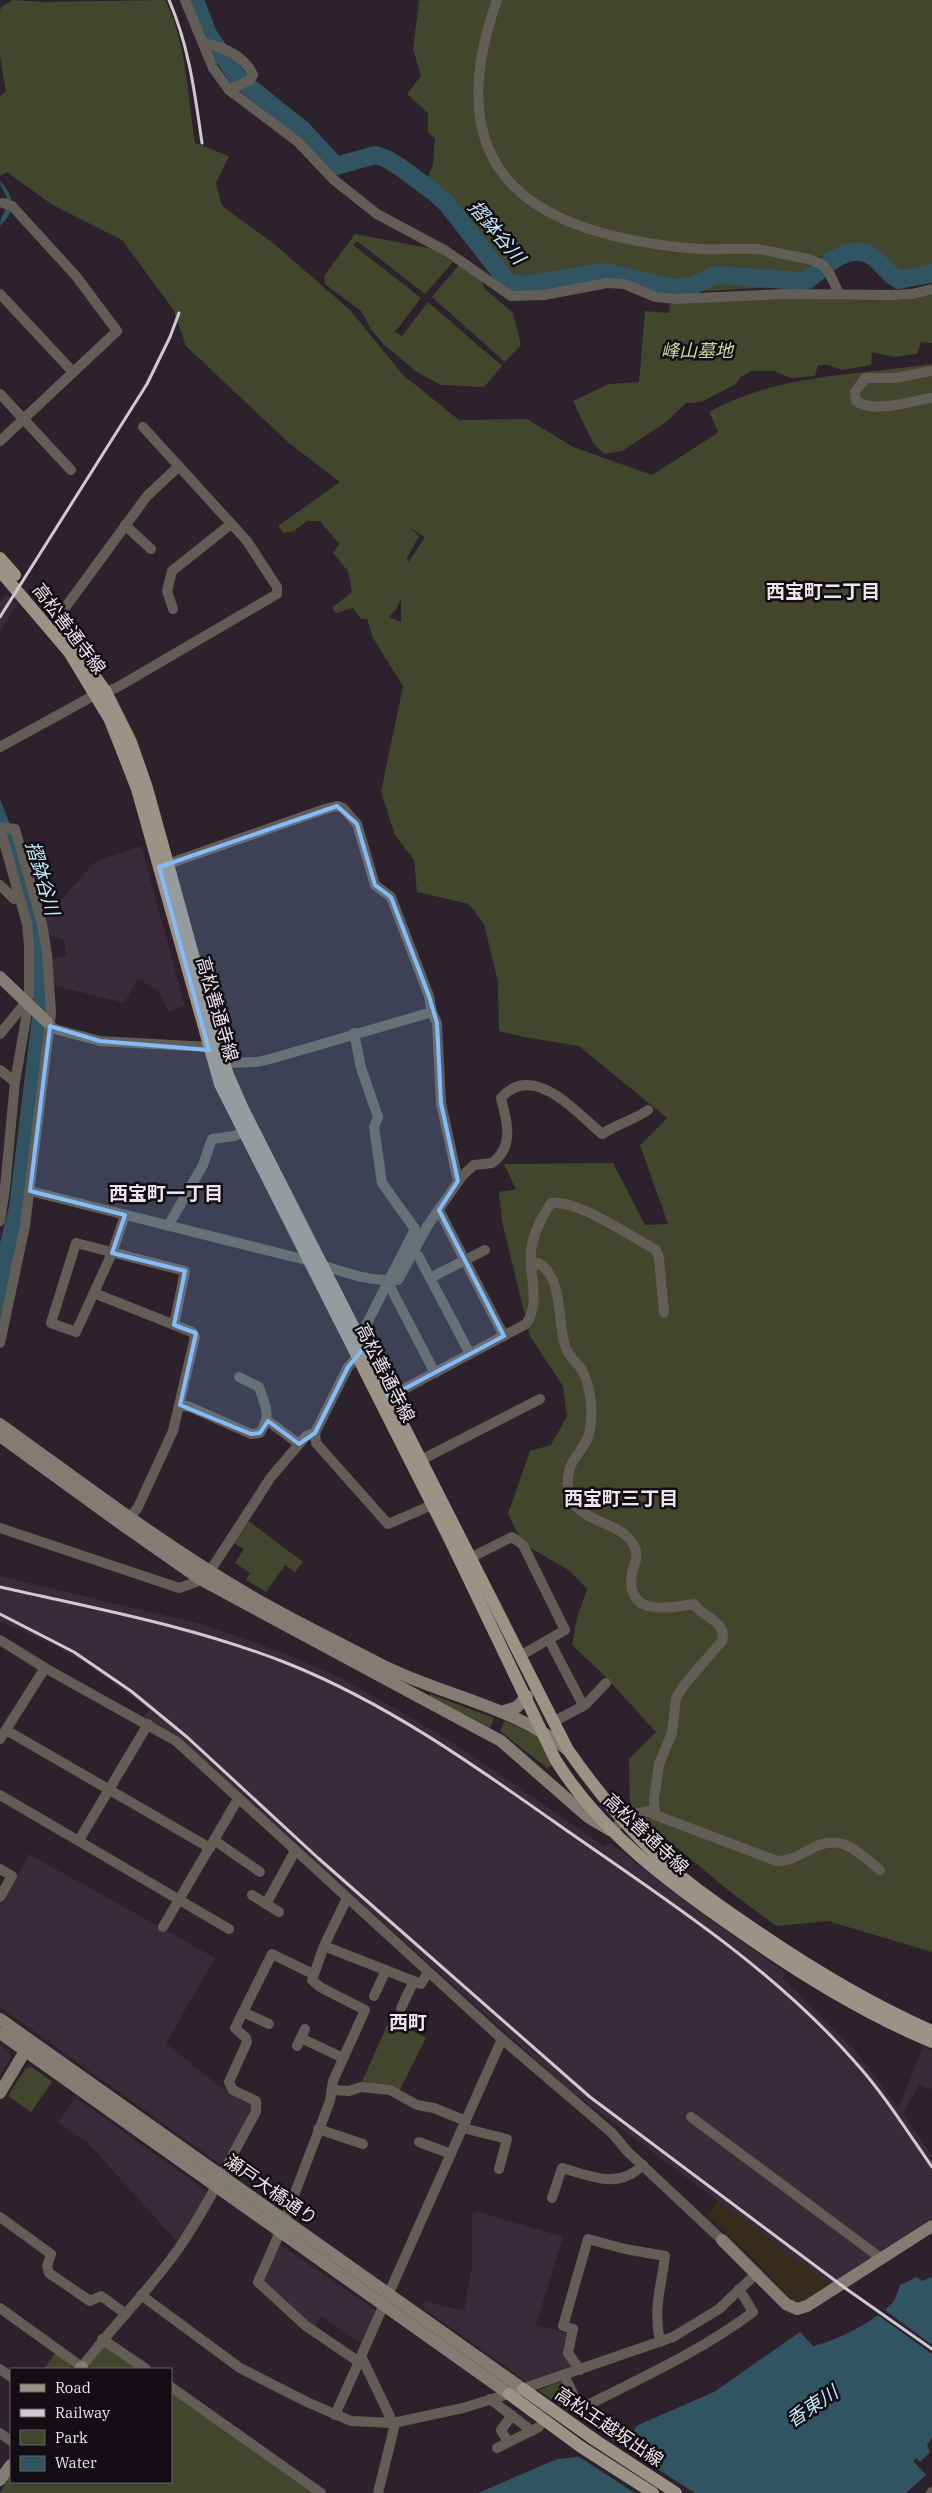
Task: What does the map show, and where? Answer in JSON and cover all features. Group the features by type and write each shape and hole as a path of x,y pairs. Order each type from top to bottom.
{"main road":[{"name":"高松善通寺線","path":"0,558 75,645 131,742 147,788 208,1048 220,1084 432,1505 520,1656 568,1750 589,1780 623,1821 685,1879 780,1947 845,1988 932,2030"},
{"name":"高松善通寺線","path":"0,571 101,693"},
{"name":"高松善通寺線","path":"164,865 224,1063 242,1109 421,1460 527,1696 567,1778 612,1831 691,1897 774,1956 869,2013 932,2042"},
{"name":"高松王越坂出線","path":"523,2389 595,2440 676,2493"},
{"name":"高松王越坂出線","path":"508,2394 581,2447 653,2493"}],"street":[{"path":"186,0 213,68 229,90 298,142 334,180 378,214 446,251 511,296 544,295 607,283 624,284 656,297 675,299 785,294 894,295 912,294 932,289"},
{"path":"497,0 480,63 477,103 481,128 487,148 494,163 516,188 553,215 576,225 657,244 700,249 758,249 810,259 825,267 839,294"},
{"path":"203,44 229,50 250,68 253,75 250,80 229,90"},
{"path":"0,441 117,331 76,276 4,204"},
{"path":"0,294 73,372"},
{"path":"932,370 895,378 865,378 856,392 856,401 864,406 875,408 932,398"},
{"path":"0,394 72,470"},
{"path":"0,747 275,597 278,587 247,541 142,427"},
{"path":"59,616 147,496 179,466"},
{"path":"173,609 167,591 172,572 231,524"},
{"path":"125,525 151,549"},
{"path":"164,865 325,809 338,806 343,808 357,824 375,885 391,897 437,1023 441,1103 458,1182"},
{"path":"0,1220 4,1160 15,1082 29,1005 30,945 20,898 0,827 15,829 42,924 47,954 49,1024 26,1226 0,1343"},
{"path":"0,884 14,899 20,898"},
{"path":"0,977 55,1030 100,1041 208,1048"},
{"path":"0,1034 29,1005"},
{"path":"224,1063 257,1062 274,1058 354,1033 432,1012"},
{"path":"354,1033 361,1068 378,1117 374,1127 382,1183 415,1229 362,1331 357,1334"},
{"path":"0,1070 15,1082"},
{"path":"30,1191 309,1261 359,1276 387,1281 398,1280 428,1225 458,1182 474,1165 492,1164 504,1150 508,1128 500,1098 513,1088 523,1084 550,1091 602,1134 615,1126 637,1118 648,1110"},
{"path":"168,1226 204,1165 209,1142 212,1139 234,1136 244,1132"},
{"path":"390,1398 526,1324 534,1313 531,1252 538,1224 551,1203 562,1202 577,1206 656,1250 659,1258 664,1314"},
{"path":"439,1210 504,1336"},
{"path":"125,1215 112,1253 76,1332 51,1323 76,1243 112,1253 185,1271 174,1325"},
{"path":"430,1278 485,1250"},
{"path":"414,1252 430,1278 470,1354"},
{"path":"532,1268 538,1263 546,1267 555,1287 565,1344 570,1359 582,1368 589,1387 590,1431 584,1445 573,1459 568,1472 568,1490 576,1506 587,1517 626,1535 635,1548 638,1559 632,1571 631,1585 634,1595 640,1602 649,1608 661,1609 694,1604 722,1627 724,1634 722,1640 684,1685 676,1698 672,1733 659,1764 654,1799 655,1815"},
{"path":"387,1281 435,1373"},
{"path":"94,1293 192,1332 195,1337 173,1431 138,1507 127,1522"},
{"path":"357,1357 348,1367 314,1433 316,1443 388,1524 432,1505"},
{"path":"239,1377 259,1387 268,1421 299,1444"},
{"path":"421,1460 540,1399"},
{"path":"180,1404 251,1434 260,1432 268,1421"},
{"path":"0,1424 127,1522"},
{"path":"0,1528 179,1588 205,1575 271,1477 306,1436 314,1433"},
{"path":"0,1436 205,1575 492,1735 588,1817 612,1831 628,1814 650,1811 655,1815 777,1861 790,1861 812,1848 830,1841 847,1844 880,1870"},
{"path":"465,1560 512,1537 520,1542 564,1627 562,1633 520,1656"},
{"path":"205,1575 250,1596 393,1671 501,1712 544,1733 568,1750"},
{"path":"0,1640 45,1668 176,1741 502,2040 612,2133 643,2165 757,2272 786,2304 797,2309 807,2306 932,2226"},
{"path":"549,1640 583,1705"},
{"path":"0,1739 45,1668"},
{"path":"553,1722 583,1705 606,1683"},
{"path":"501,1712 517,1707 527,1696"},
{"path":"78,1840 148,1724"},
{"path":"6,1730 260,1872"},
{"path":"0,1796 228,1929"},
{"path":"163,1927 238,1799"},
{"path":"266,1904 296,1851"},
{"path":"0,1869 12,1876 0,1897"},
{"path":"252,1896 279,1912"},
{"path":"347,1898 313,1974 314,1984 365,2010 333,2080 332,2090 282,2226 258,2282 306,2326 360,2359 394,2428 378,2493"},
{"path":"324,1946 421,1984 428,1972"},
{"path":"0,2308 81,2368 102,2339 126,2314 181,2246 256,2112 256,2100 234,2090 230,2082 247,2042 246,2038 235,2028 272,1954 313,1974"},
{"path":"374,1996 386,1970"},
{"path":"401,2008 414,1981"},
{"path":"243,2012 269,2024"},
{"name":"瀬戸大橋通り","path":"0,2019 28,2046 218,2181 385,2299 523,2389"},
{"name":"瀬戸大橋通り","path":"0,2033 28,2046"},
{"path":"301,2038 343,2058"},
{"path":"335,2415 385,2299 502,2040"},
{"path":"0,2093 28,2046"},
{"path":"332,2090 349,2091 361,2087 390,2090 464,2125 507,2139 499,2169"},
{"path":"691,2117 882,2259"},
{"path":"318,2129 363,2144"},
{"path":"418,2142 451,2154"},
{"path":"552,2198 562,2168 602,2179 624,2179 643,2165"},
{"path":"0,2217 51,2254 47,2266 49,2273 90,2302 101,2296 126,2314"},
{"path":"580,2370 568,2354 573,2329 563,2326 588,2239 625,2250 665,2256 657,2303 656,2321 660,2342"},
{"path":"141,2295 240,2368 351,2421 392,2423 508,2394 673,2338 719,2309 757,2272"},
{"path":"564,2375 577,2411 688,2354 725,2333 753,2312 739,2289"},
{"name":"瀬戸大橋通り","path":"385,2299 508,2394"},
{"path":"102,2339 145,2368"},
{"path":"172,2388 321,2493"},
{"path":"490,2399 536,2429 497,2448"},
{"path":"508,2442 502,2430 512,2415"},
{"path":"0,2480 10,2466"}],"highlighted area":[{"path":"337,806 357,824 375,885 391,897 429,996 437,1023 441,1103 458,1181 439,1210 504,1336 389,1397 364,1348 348,1367 315,1433 299,1444 268,1421 260,1433 251,1434 180,1405 196,1333 174,1325 185,1271 112,1253 125,1215 30,1191 50,1026 100,1041 209,1050 159,867"}],"shaded area":[{"path":"6,594 17,605 0,632 0,603"},
{"path":"141,846 185,1006 168,1011 158,990 138,979 124,1003 53,985 50,959 66,956 64,939 47,934 40,906 60,901 96,861"},
{"path":"0,1576 205,1625 289,1655 340,1678 391,1706 458,1746 605,1847 609,1842 693,1907 786,1973 783,1979 856,2052 899,2108 923,2047 932,2050 932,2089 919,2085 903,2113 932,2155 932,2218 830,2285 567,2088 179,1738 144,1718 149,1709 88,1665 52,1644 0,1621"},
{"path":"29,1854 215,1958 166,2043 220,2087 226,2088 252,2104 255,2109 223,2166 0,2007 0,1907"},
{"path":"0,2045 9,2051 11,2057 0,2076"},
{"path":"76,2098 209,2193 179,2244 90,2145 58,2122"},
{"path":"718,2201 830,2285 805,2302 792,2301 754,2259 707,2215"},
{"path":"478,2212 563,2237 536,2325 569,2334 575,2367 529,2383 424,2309 425,2301 464,2311 472,2267 472,2218 473,2213"},
{"path":"278,2243 376,2311 363,2345 321,2316 314,2328 263,2284"}],"green space":[{"path":"13,0 44,2 165,0 178,33 182,51 195,143 229,156 216,183 222,206 273,243 351,311 403,375 459,420 527,419 573,447 652,475 716,434 718,431 709,412 735,399 762,390 818,378 932,364 932,1952 828,1921 776,1926 733,1894 630,1809 629,1759 656,1732 601,1672 572,1645 577,1618 587,1589 570,1571 522,1543 508,1514 530,1451 551,1445 567,1416 563,1386 530,1336 502,1221 499,1192 516,1189 504,1164 613,1163 645,1225 668,1224 640,1145 667,1118 579,1046 499,1031 498,982 484,924 469,904 417,892 414,860 395,835 381,792 403,686 373,638 367,619 361,619 353,608 336,613 332,608 352,592 348,571 333,553 339,544 320,521 307,521 294,531 284,533 278,526 340,482 289,443 186,346 173,309 122,240 51,204 7,172 0,176 0,96 6,92 0,57 1,7","holes":["409,527 425,537 408,563 407,558 419,536","401,598 401,622 389,617 397,608"]},
{"path":"419,0 932,0 932,283 895,289 884,271 860,252 817,257 817,285 666,293 632,280 605,274 540,288 515,287 504,282 439,202 427,179 433,165 435,138 428,133 428,113 407,94 421,76 413,49"},
{"path":"355,234 433,249 453,262 425,294 357,241 353,245 421,298 395,332 402,336 428,302 502,366 484,387 441,385 417,372 384,345 371,329 361,311 325,284 324,276"},
{"path":"459,265 482,282 484,288 513,313 521,345 505,362 432,297"},
{"name":"峰山墓地","path":"932,294 932,343 921,342 917,354 895,357 872,352 871,365 842,370 828,365 818,365 815,376 791,378 774,371 751,371 741,377 736,384 701,402 686,403 665,423 622,451 604,454 593,443 573,401 609,384 639,382 645,311 669,313 670,304 802,297 902,300"},
{"path":"246,1519 303,1562 295,1572 285,1565 266,1592 246,1580 250,1573 235,1563 244,1549 232,1542"},
{"path":"430,1694 494,1718 490,1728 430,1696"},
{"path":"505,1721 538,1736 553,1765 547,1768 500,1731"},
{"path":"390,2019 426,2038 399,2092 361,2084"},
{"path":"32,2067 52,2082 31,2112 8,2096 26,2068"},
{"path":"105,2344 139,2368 88,2368"},
{"path":"55,2353 70,2363 72,2368 45,2368"},
{"path":"560,2382 564,2384 574,2405 568,2411 538,2390"},
{"path":"172,2393 312,2493 0,2493 10,2476 10,2483 172,2483"}],"water":[{"path":"0,181 8,192 12,203 9,214 0,226 7,199"},
{"path":"0,799 13,832 37,919 45,964 48,1012 21,1229 0,1318 0,1243 9,1207 34,1000 34,945 0,823"},
{"name":"香東川","path":"917,2277 922,2281 932,2277 932,2437 927,2445 930,2452 920,2462 917,2458 913,2461 926,2475 906,2493 478,2493 557,2459 577,2457 620,2435 632,2432 638,2425 714,2392 800,2332 813,2346 844,2335 885,2310 895,2299 900,2285"}],"pier":[{"path":"882,2308 932,2345 932,2354 875,2313"},
{"path":"609,2438 695,2493 635,2493 576,2455"}],"waterway":[{"name":"摺鉢谷川","path":"195,0 208,34 238,78 303,130 336,166 375,155 385,158 400,167 435,193 447,204 509,282 522,285 605,272 673,288 692,286 716,275 802,281 808,280 838,257 855,252 873,257 899,280 932,273"}],"railway":[{"path":"169,0 182,35 194,88 202,143"},
{"path":"0,617 147,384 170,337 179,313"},
{"path":"0,1587 183,1629 254,1651 289,1664 360,1697 427,1736 492,1778 674,1905 787,1994 822,2027 866,2074 932,2167"},
{"path":"0,1614 74,1652 131,1691 187,1737 318,1858 590,2097 845,2288 932,2349"}],"district":[{"name":"西宝町二丁目","path":"823,591"},
{"name":"西宝町一丁目","path":"166,1193"},
{"name":"西宝町三丁目","path":"621,1498"},
{"name":"西町","path":"408,2022"}]}
